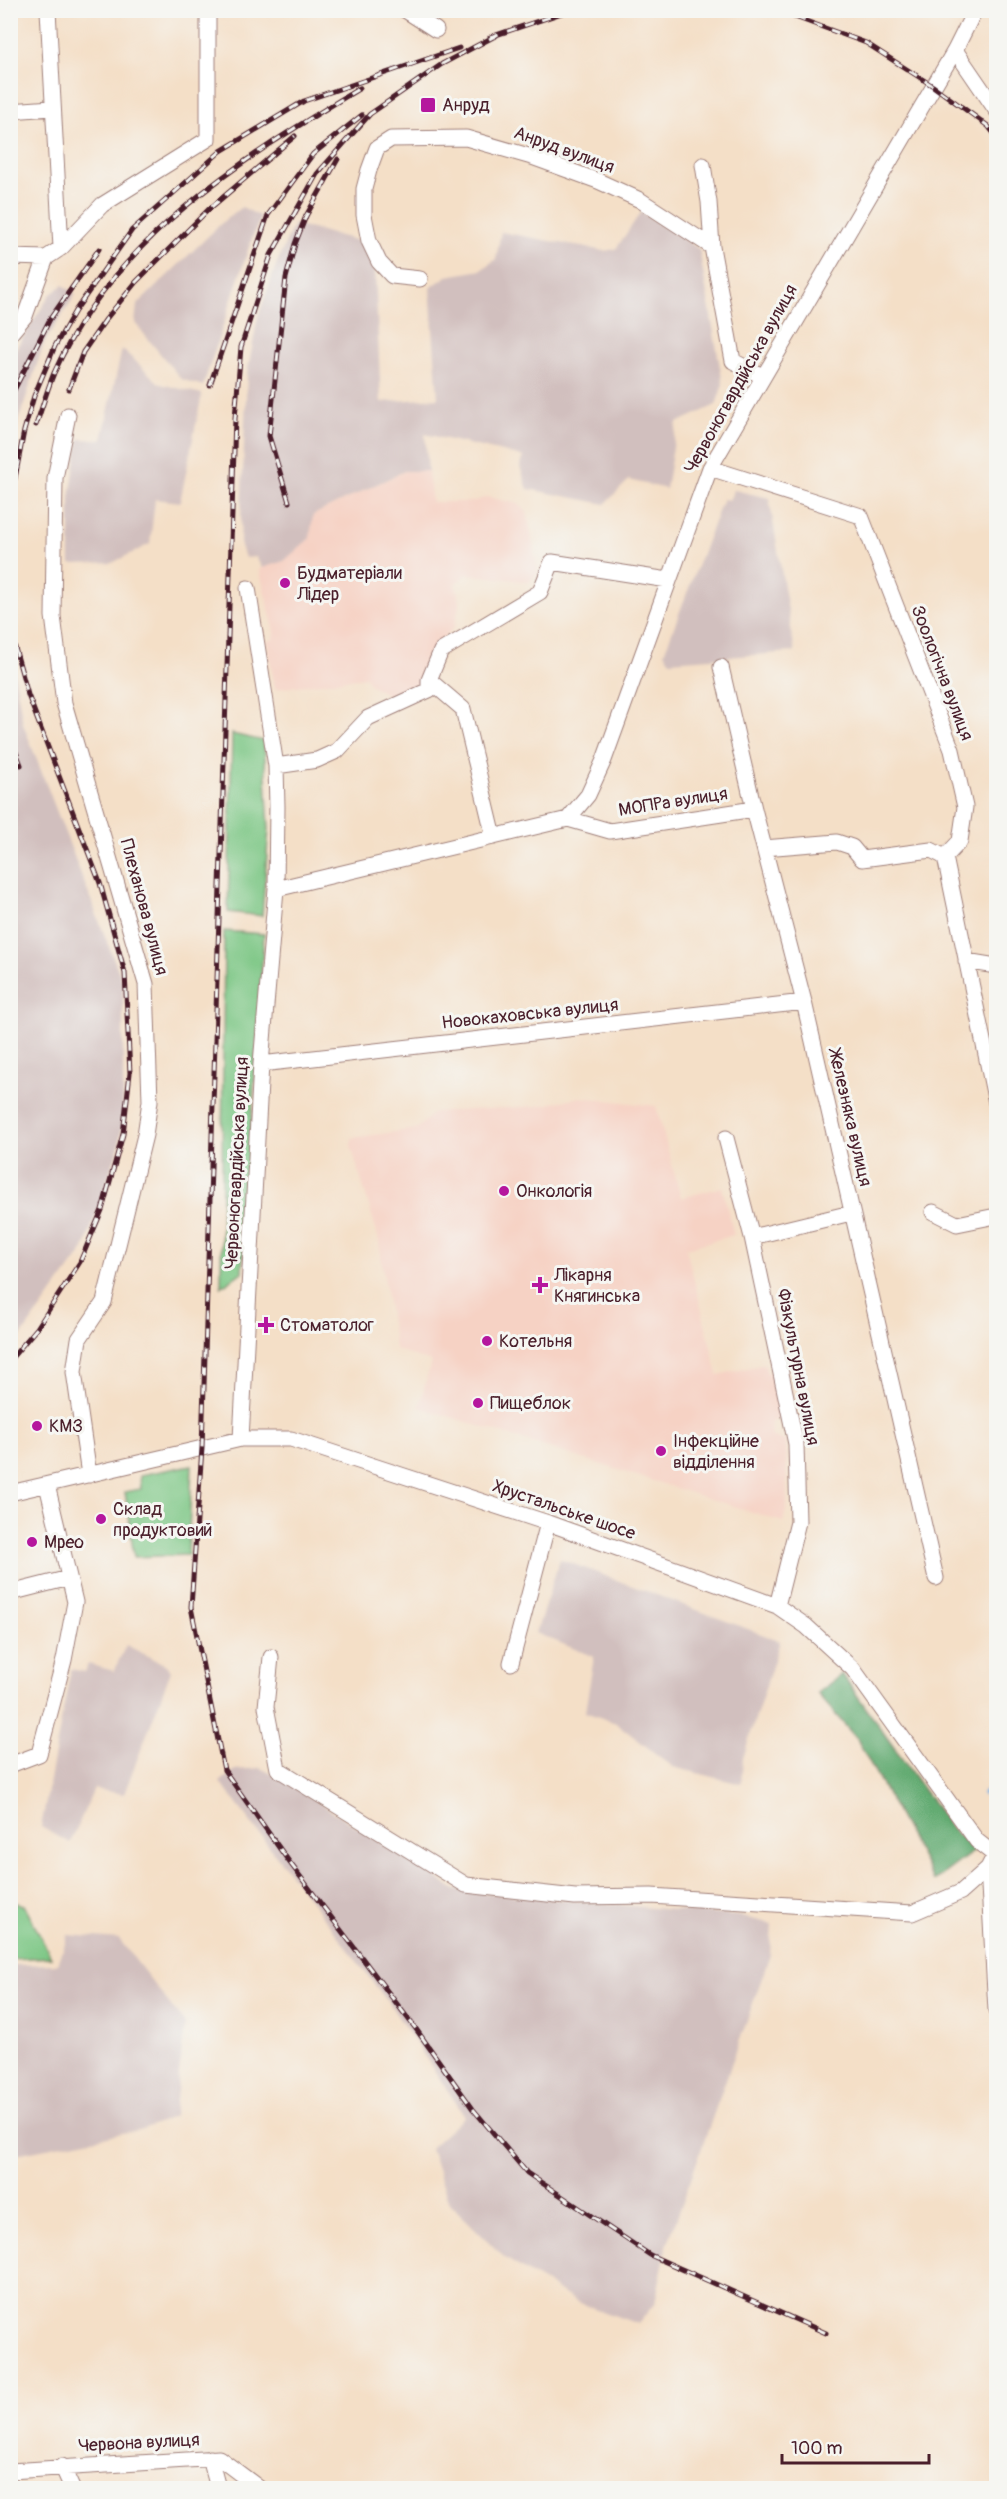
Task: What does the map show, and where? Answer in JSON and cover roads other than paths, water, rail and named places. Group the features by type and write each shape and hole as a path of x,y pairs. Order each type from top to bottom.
{"street":[{"path":"48,10 61,248"},
{"path":"10,334 46,258 61,248 102,205 208,140 208,10"},
{"path":"405,10 436,30"},
{"name":"Червоногвардійська вулиця","path":"568,819 588,795 604,760 710,468 955,50 975,10"},
{"path":"955,50 996,110"},
{"path":"10,111 52,108"},
{"name":"Анруд вулиця","path":"420,279 392,276 379,262 369,241 364,215 364,189 377,148 391,138 466,138 532,156 640,200 712,247"},
{"path":"703,165 709,202 712,247 734,362 762,376"},
{"path":"10,257 46,258"},
{"name":"Плеханова вулиця","path":"68,415 55,478 53,616 57,664 64,703 146,984 150,1101 145,1135 104,1302 79,1339 74,1372 89,1475"},
{"name":"Зоологічна вулиця","path":"710,468 861,516 952,750 965,807 960,841 945,857"},
{"path":"276,766 316,760 337,751 368,718 429,690 429,680 441,651 540,592 552,562 668,580"},
{"name":"Червоногвардійська вулиця","path":"241,1439 261,1064 276,889 276,766 248,588"},
{"name":"Железняка вулиця","path":"721,667 754,809 804,1002 936,1578"},
{"path":"429,680 463,709 494,837"},
{"name":"МОПРа вулиця","path":"276,889 568,819 610,831 754,809"},
{"path":"764,848 837,842 852,847 862,859 931,850 945,857 996,1102"},
{"path":"966,961 996,966"},
{"name":"Новокаховська вулиця","path":"261,1064 804,1002"},
{"name":"Фізкультурна вулиця","path":"726,1138 752,1237 796,1444 798,1522 777,1606"},
{"path":"933,1212 957,1224 996,1215"},
{"path":"752,1237 851,1213"},
{"name":"Хрустальське шосе","path":"10,1493 241,1439 291,1439 548,1524 777,1606 806,1626 853,1669 993,1860"},
{"path":"10,1765 39,1754 64,1660 75,1602 47,1485"},
{"path":"511,1663 548,1524"},
{"path":"10,1593 69,1578"},
{"path":"271,1657 266,1707 278,1769 466,1885 575,1897 651,1896 912,1913 961,1892 993,1860"},
{"path":"993,1860 996,2010"},
{"path":"210,2458 218,2488"},
{"name":"Червона вулиця","path":"10,2471 219,2458 259,2488"},
{"path":"62,2466 72,2488"}],"waterway":[{"path":"983,1794 996,1783"}],"railway":[{"path":"490,37 571,10"},
{"path":"761,10 795,17 866,43 933,86 988,126 996,136"},
{"path":"497,35 442,64 370,114 317,174 271,255 241,347 235,418 202,1448 191,1607 224,1770 290,1863 416,2029 473,2109 527,2173 650,2255 826,2333"},
{"path":"10,504 24,431 34,396 55,346 75,311 132,230 221,151 304,101 459,48"},
{"path":"36,425 54,373 79,325 110,282 145,243 226,175 270,144 360,88"},
{"path":"210,385 268,215 313,154 362,115"},
{"path":"69,389 83,352 136,282 208,210 295,136"},
{"path":"289,502 269,436 286,278 295,244 306,216 338,159"},
{"path":"10,398 50,319 99,249"},
{"path":"10,630 28,695 100,883 125,973 130,1073 123,1134 102,1210 80,1262 37,1328 10,1360"},
{"path":"10,737 21,765"}],"place":[{"name":"Анруд","path":"428,105"},
{"name":"Будматеріали Лідер","path":"285,583"},
{"name":"Онкологія","path":"504,1191"},
{"name":"Лікарня Княгинська","path":"540,1285"},
{"name":"Стоматолог","path":"266,1325"},
{"name":"Котельня","path":"487,1341"},
{"name":"Пищеблок","path":"478,1403"},
{"name":"КМЗ","path":"37,1426"},
{"name":"Інфекційне відділення","path":"661,1451"},
{"name":"Склад продуктовий","path":"101,1519"},
{"name":"Мрео","path":"32,1542"}]}
